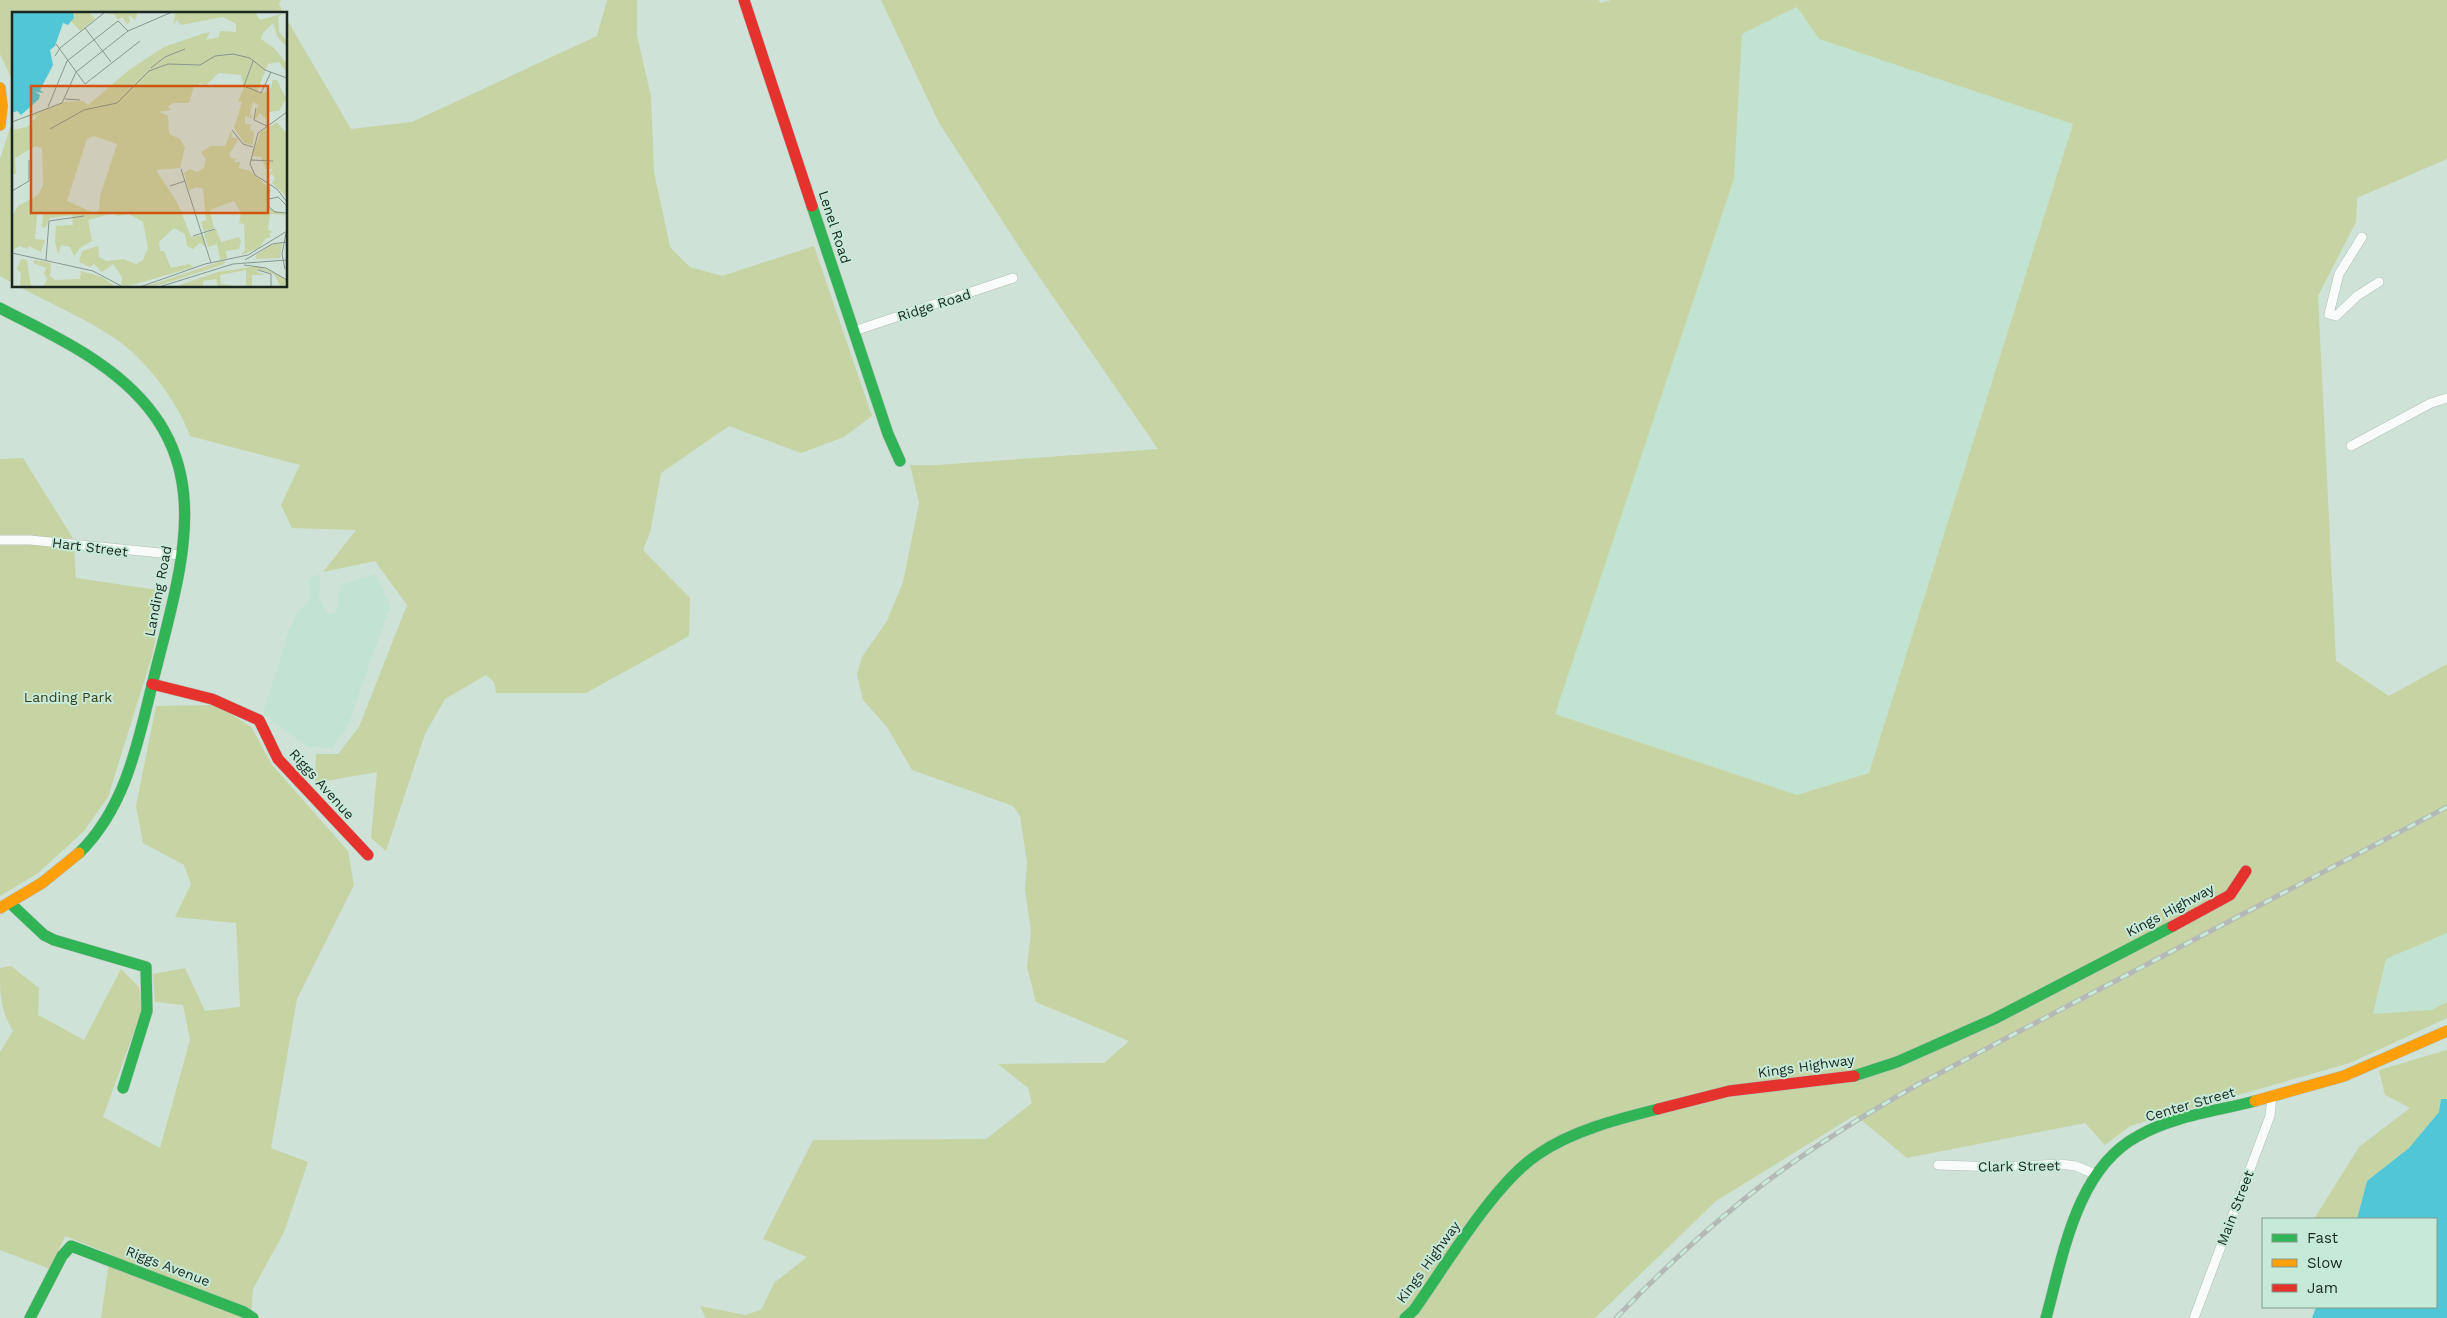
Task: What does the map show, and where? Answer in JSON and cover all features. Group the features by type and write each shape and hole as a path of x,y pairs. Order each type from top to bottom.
{"street":[{"name":"Lenel Road","path":"744,0 888,434 900,461"},
{"path":"0,88 2,106 0,125"},
{"path":"2362,237 2339,274 2329,314 2336,316 2357,296 2380,282"},
{"name":"Ridge Road","path":"854,331 1014,278"},
{"name":"Landing Road","path":"0,308 84,350 103,364 134,392 157,419 174,448 180,470 184,506 181,555 171,610 127,776 117,800 101,828 70,861 5,906"},
{"path":"2351,446 2431,403 2447,398"},
{"name":"Hart Street","path":"0,540 30,540 181,555"},
{"name":"Riggs Avenue","path":"152,684 212,699 259,720 278,759 368,855"},
{"name":"Kings Highway","path":"1406,1318 1414,1310 1490,1203 1513,1176 1536,1155 1563,1140 1623,1118 1729,1091 1791,1085 1860,1075 1897,1062 1994,1019 2230,895 2246,871"},
{"path":"5,906 44,935 54,940 96,950 146,967 147,1012 123,1088"},
{"name":"Center Street","path":"2046,1318 2072,1232 2097,1175 2115,1153 2130,1140 2151,1129 2361,1070 2447,1031"},
{"name":"Main Street","path":"2194,1318 2270,1116 2272,1096"},
{"name":"Clark Street","path":"1938,1165 2000,1167 2060,1164 2076,1166 2097,1175"},
{"name":"Riggs Avenue","path":"30,1318 62,1256 70,1247 161,1279 244,1312 253,1318"}],"shaded area":[{"path":"1797,7 1819,39 2073,123 1869,773 1797,795 1555,714 1734,179 1742,34"},
{"path":"321,574 319,597 328,615 337,611 340,585 376,574 390,606 347,728 332,748 308,747 263,714 289,630 298,612 309,602 309,578"},
{"path":"2447,933 2447,1002 2432,1010 2373,1015 2386,959"}],"green space":[{"path":"0,0 281,0 279,4 283,12 12,12 12,80 0,54"},
{"path":"607,0 637,0 637,36 651,96 654,172 670,247 690,267 722,276 814,246 872,416 844,437 801,453 729,426 661,473 650,533 643,550 690,598 689,636 586,693 496,693 494,682 486,675 445,699 425,734 386,851 371,838 377,772 315,783 316,754 338,754 359,727 407,605 375,561 323,572 356,530 292,528 281,505 300,465 190,436 178,409 139,358 116,339 93,325 22,288 288,288 288,21 351,129 412,122 597,36"},
{"path":"881,0 1598,0 1601,3 1611,0 2447,0 2447,159 2357,198 2356,222 2318,296 2336,661 2389,696 2447,664 2447,933 2386,959 2373,1014 2432,1010 2447,1002 2447,1018 2350,1063 2130,1126 2105,1145 2085,1123 1907,1158 1855,1115 1716,1201 1595,1318 706,1318 700,1306 745,1315 761,1310 774,1283 807,1257 763,1239 813,1140 986,1139 1032,1103 1028,1088 998,1064 1104,1063 1129,1041 1036,1002 1027,967 1031,931 1025,890 1027,862 1020,816 1013,806 912,770 887,727 863,700 857,674 862,657 887,621 903,582 919,503 910,465 937,465 1158,449 1029,262 939,123","holes":["1797,7 1819,39 2073,124 1869,773 1797,795 1555,714 1734,179 1742,34"]},
{"path":"12,122 12,283 0,276 0,159"},
{"name":"Landing Park","path":"23,458 74,540 51,537 52,545 74,548 76,578 165,591 152,656 108,797 84,831 38,873 0,896 0,459"},
{"path":"218,705 252,728 272,765 348,851 354,885 297,999 271,1148 308,1162 284,1232 253,1289 251,1318 101,1318 110,1254 65,1236 50,1269 0,1250 0,1052 13,1031 5,1016 0,986 0,968 11,966 39,988 38,1015 84,1040 121,969 139,987 142,1010 103,1117 160,1148 190,1040 183,1005 155,1002 153,974 185,968 205,1011 240,1007 236,923 175,917 191,884 184,865 143,843 136,806 156,706"},
{"path":"2447,1050 2447,1099 2441,1099 2439,1112 2409,1148 2367,1181 2357,1218 2315,1218 2359,1147 2410,1108 2385,1095 2379,1070"}],"water":[{"path":"2441,1099 2447,1099 2447,1318 2312,1318 2316,1308 2437,1308 2437,1218 2357,1218 2367,1181 2409,1148 2439,1112"}],"railway":[{"path":"1616,1318 1678,1257 1743,1200 1806,1153 1850,1125 1917,1085 2447,807"}],"traffic: fast":[{"path":"812,206 888,434 900,461"},
{"path":"0,308 85,353 137,395 164,430 179,468 184,507 183,548 175,590 142,727 128,773 119,794 95,835 79,853"},
{"path":"10,903 44,935 54,940 146,967 147,1011 123,1088"},
{"path":"1854,1076 1897,1062 1994,1019 2173,926"},
{"path":"2046,1318 2066,1242 2075,1216 2086,1192 2100,1170 2117,1151 2138,1136 2152,1129 2180,1119 2255,1101"},
{"path":"1405,1318 1414,1310 1487,1205 1520,1168 1537,1155 1565,1139 1611,1122 1658,1109"},
{"path":"30,1318 62,1256 71,1246 244,1312 253,1318"}],"traffic: slow":[{"path":"0,88 2,106 0,125"},
{"path":"0,908 42,883 79,853"},
{"path":"2255,1101 2344,1076 2447,1031"}],"traffic: jam":[{"path":"744,0 812,206"},
{"path":"152,684 212,699 259,720 278,759 368,855"},
{"path":"2173,926 2230,895 2246,871"},
{"path":"1658,1109 1729,1091 1854,1076"}]}
